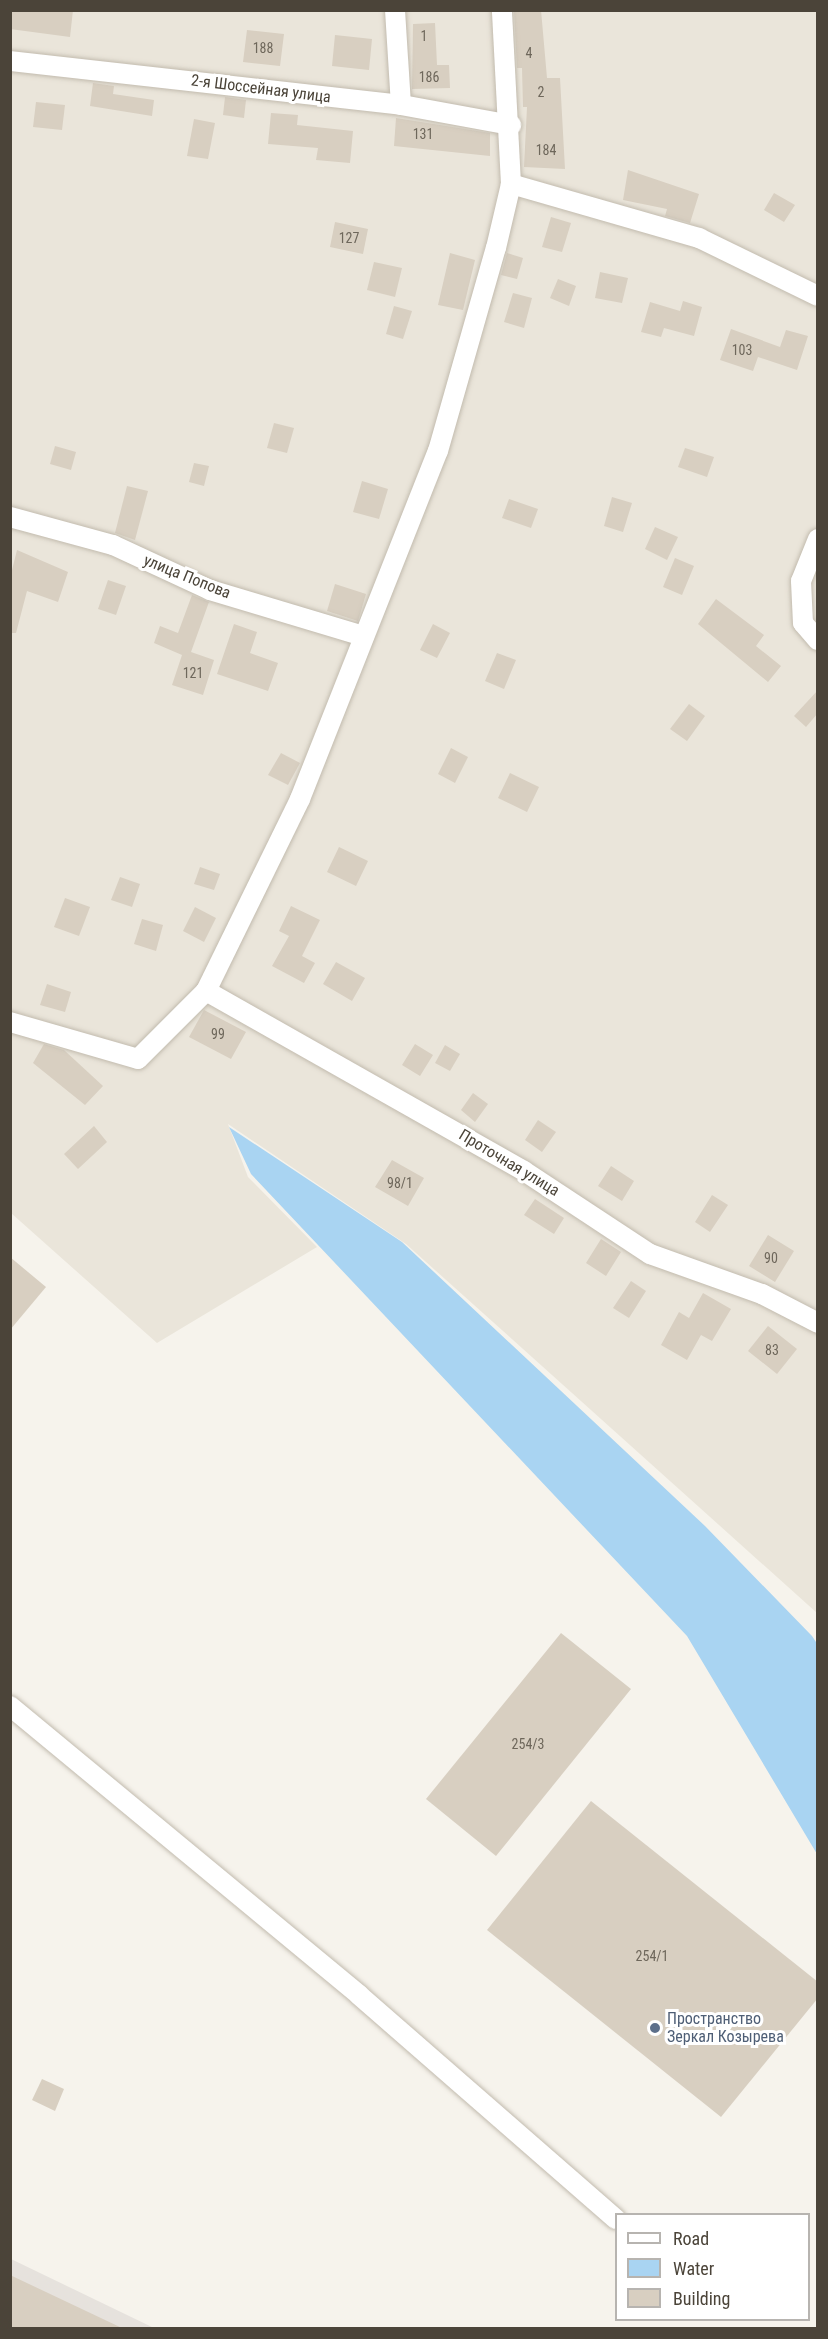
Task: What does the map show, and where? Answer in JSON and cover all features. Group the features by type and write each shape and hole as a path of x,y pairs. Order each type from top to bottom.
{"street":[{"path":"395,10 401,105"},
{"path":"10,1022 138,1059 206,991 300,799 438,451 511,184 511,125 502,10"},
{"name":"2-я Шоссейная улица","path":"10,61 401,105 511,125"},
{"path":"511,184 699,238 770,268 818,296"},
{"name":"улица Попова","path":"10,518 112,545 210,590 363,636"},
{"path":"818,539 801,581 803,623 818,640"},
{"name":"Проточная улица","path":"206,991 514,1165 650,1254 762,1294 818,1323"},
{"path":"10,1706 359,1995 615,2218"}],"shaded area":[{"path":"11,11 817,11 817,1613 406,1244 228,1124 248,1177 317,1247 157,1343 11,1213"},
{"path":"11,2259 154,2328 11,2328"}],"water":[{"path":"229,1127 402,1242 705,1526 812,1636 818,1645 817,1854 687,1636 251,1174"}],"building":[{"path":"10,10 73,10 70,37 10,29"},
{"path":"514,10 541,10 547,78 560,78 565,169 524,167 527,107 523,107 522,68 517,68"},
{"path":"435,23 437,65 449,65 450,88 412,89 413,24"},
{"path":"247,30 284,34 280,66 243,62"},
{"path":"335,35 372,39 369,70 332,66"},
{"path":"93,83 114,86 113,94 154,100 152,116 90,106"},
{"path":"225,97 246,100 244,118 223,115"},
{"path":"36,102 65,105 62,130 33,127"},
{"path":"271,113 298,115 297,125 353,131 350,163 316,160 318,148 268,144"},
{"path":"396,118 490,133 490,156 394,146"},
{"path":"194,119 215,123 208,159 187,156"},
{"path":"628,170 699,194 690,223 665,216 667,209 623,200"},
{"path":"774,193 795,205 784,222 764,210"},
{"path":"551,217 571,223 562,252 542,247"},
{"path":"335,222 368,229 363,254 330,247"},
{"path":"450,253 475,260 463,310 438,305"},
{"path":"507,253 523,258 517,279 501,275"},
{"path":"374,262 402,268 395,297 367,290"},
{"path":"600,272 628,278 622,303 595,298"},
{"path":"558,279 576,286 569,306 550,298"},
{"path":"513,293 532,298 524,328 504,322"},
{"path":"683,301 702,307 694,336 664,328 661,337 641,332 650,302 680,311"},
{"path":"394,306 412,311 403,339 386,334"},
{"path":"731,329 780,347 786,330 808,336 797,370 758,357 753,371 720,360"},
{"path":"274,423 294,428 287,453 267,448"},
{"path":"55,446 76,452 71,470 50,464"},
{"path":"685,448 714,457 707,477 678,467"},
{"path":"194,463 209,466 204,486 189,482"},
{"path":"362,481 388,489 379,519 353,512"},
{"path":"127,486 148,491 135,540 115,533"},
{"path":"612,497 632,503 623,532 604,526"},
{"path":"509,499 538,509 531,528 502,518"},
{"path":"655,527 678,537 667,560 645,549"},
{"path":"17,550 68,572 58,602 27,591 16,633 10,633 10,578"},
{"path":"675,558 694,566 682,595 663,587"},
{"path":"108,580 126,586 116,615 98,609"},
{"path":"335,584 366,594 358,621 327,611"},
{"path":"192,595 209,602 191,652 214,660 203,695 172,685 182,655 154,643 160,626 178,633"},
{"path":"716,599 764,635 756,646 781,666 768,682 698,624"},
{"path":"234,624 257,632 250,653 278,663 268,691 217,674"},
{"path":"433,624 450,633 437,658 420,650"},
{"path":"497,653 516,660 504,689 485,681"},
{"path":"818,690 818,713 806,727 794,716"},
{"path":"689,704 705,716 687,741 670,729"},
{"path":"451,748 468,757 455,783 438,774"},
{"path":"281,753 300,763 288,785 268,775"},
{"path":"510,773 539,787 527,812 498,798"},
{"path":"339,847 368,861 356,886 327,872"},
{"path":"200,867 220,874 214,890 194,884"},
{"path":"120,877 140,884 132,907 111,900"},
{"path":"65,898 90,907 79,936 54,927"},
{"path":"291,906 320,920 302,956 315,963 304,983 272,966 289,936 279,931"},
{"path":"195,907 216,918 204,942 183,931"},
{"path":"142,919 163,925 156,951 134,944"},
{"path":"336,962 365,978 352,1001 323,984"},
{"path":"47,984 71,992 65,1012 40,1005"},
{"path":"204,1010 246,1032 231,1059 189,1037"},
{"path":"44,1044 64,1050 103,1086 85,1105 33,1063"},
{"path":"415,1044 433,1055 420,1076 402,1065"},
{"path":"445,1045 460,1054 450,1071 435,1063"},
{"path":"473,1093 488,1104 475,1122 461,1110"},
{"path":"538,1120 556,1132 542,1152 525,1140"},
{"path":"94,1126 107,1142 78,1169 64,1154"},
{"path":"392,1160 424,1178 408,1206 375,1187"},
{"path":"611,1166 634,1181 622,1201 598,1186"},
{"path":"712,1195 728,1205 710,1232 695,1222"},
{"path":"535,1199 564,1218 554,1234 524,1215"},
{"path":"768,1235 794,1251 775,1282 749,1266"},
{"path":"601,1239 621,1252 606,1276 586,1263"},
{"path":"10,1257 46,1287 10,1330"},
{"path":"631,1281 646,1291 629,1318 613,1308"},
{"path":"703,1293 731,1309 712,1341 701,1335 687,1360 661,1345 679,1312 689,1318"},
{"path":"768,1326 797,1349 777,1374 748,1351"},
{"path":"561,1633 631,1689 496,1856 426,1799"},
{"path":"591,1801 818,1982 818,1998 721,2117 487,1930"},
{"path":"42,2079 64,2089 55,2111 32,2100"},
{"path":"10,2275 122,2328 10,2328"}],"place":[{"name":"Пространство Зеркал Козырева","path":"655,2028"}]}
